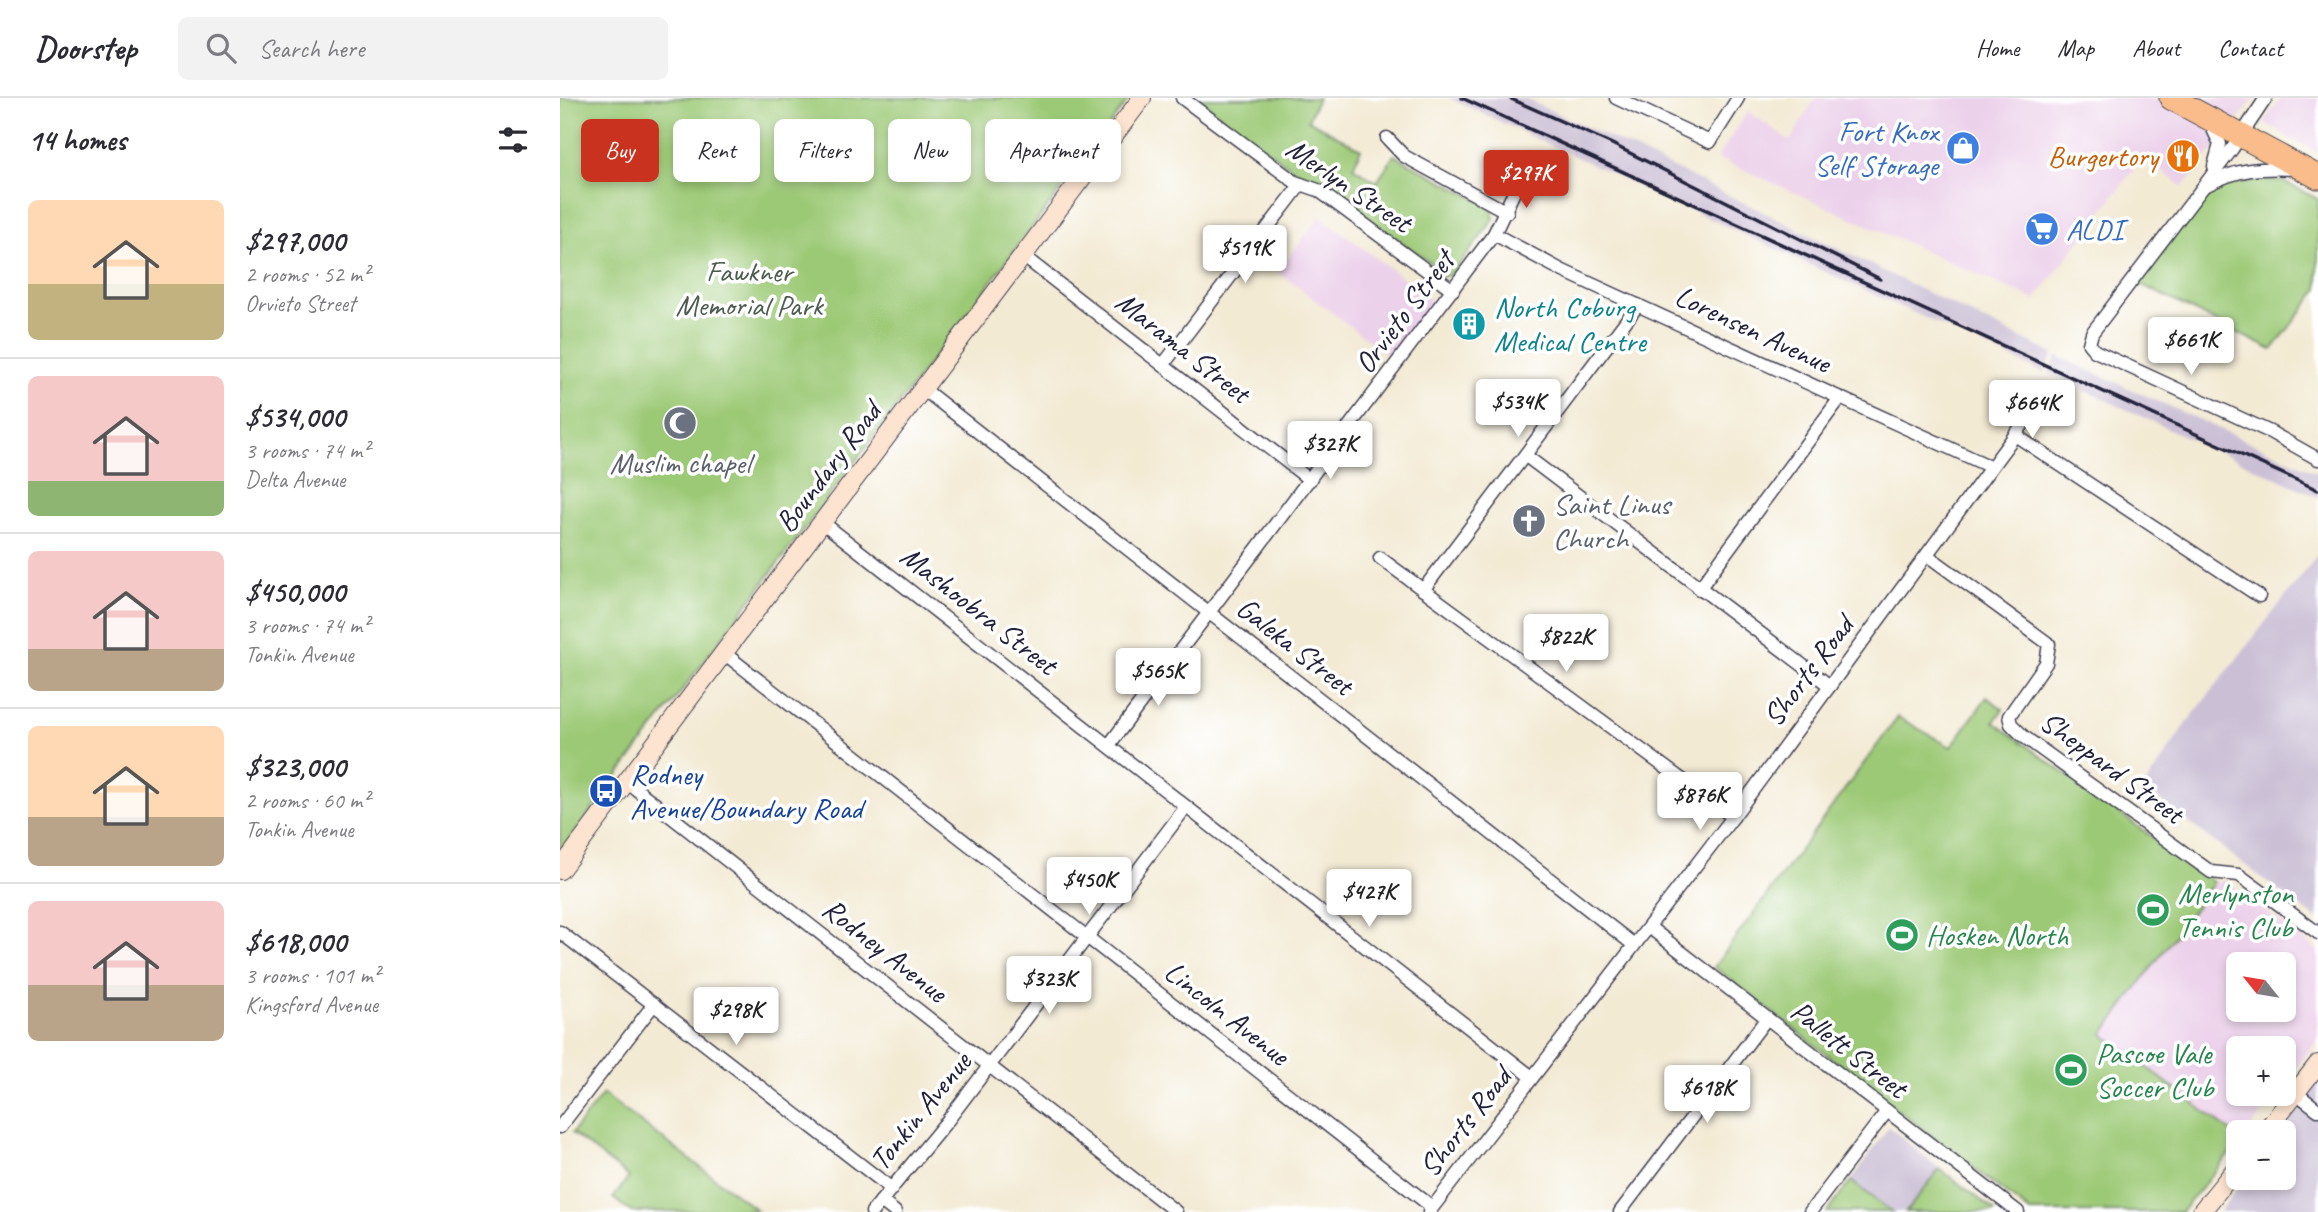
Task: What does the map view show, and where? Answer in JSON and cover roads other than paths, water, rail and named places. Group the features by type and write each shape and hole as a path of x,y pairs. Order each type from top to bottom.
{"highway":[{"path":"2171,98 2311,174"}],"main road":[{"name":"Boundary Road","path":"560,870 1142,98"},
{"path":"2296,1093 2318,1064"},
{"path":"2275,1120 2286,1106"},
{"path":"2202,1212 2226,1181"}],"street":[{"name":"Merlyn Street","path":"1182,98 1301,184 1318,190 1452,290"},
{"path":"1616,98 1710,142 1738,98"},
{"path":"2266,98 2092,333 2089,344 2095,351 2270,432 2318,458"},
{"path":"2205,116 2220,144 2205,183"},
{"path":"1387,138 1404,156 1507,212"},
{"path":"2205,183 2256,168 2311,174"},
{"name":"Orvieto Street","path":"1109,745 1494,234 1507,212 1525,169"},
{"path":"1163,365 1301,184"},
{"name":"Lorensen Avenue","path":"1494,234 1563,271 1991,467"},
{"name":"Marama Street","path":"1023,256 1310,480"},
{"path":"1423,590 1638,305"},
{"name":"Galeka Street","path":"922,388 1634,946"},
{"name":"Shorts Road","path":"1431,1210 1733,817 2046,393"},
{"path":"1699,589 1840,398"},
{"path":"2015,435 2259,596"},
{"path":"1526,456 1830,686"},
{"name":"Mashoobra Street","path":"822,522 1532,1077"},
{"name":"Sheppard Street","path":"1927,555 2049,644 2046,663 2009,716 2011,724 2023,736 2211,872 2239,875 2318,933"},
{"path":"1380,558 1733,817"},
{"name":"Lincoln Avenue","path":"724,653 1088,937 1431,1210"},
{"name":"Rodney Avenue","path":"627,782 1177,1212"},
{"name":"Tonkin Avenue","path":"872,1212 990,1066 1186,807"},
{"name":"Pallett Street","path":"1649,927 2013,1211"},
{"path":"560,932 892,1189"},
{"path":"560,1127 653,1004"},
{"path":"1620,1212 1767,1018"},
{"path":"2296,1093 2318,1111"},
{"path":"1810,1212 1887,1111"},
{"path":"881,1201 895,1212"}],"railway":[{"path":"1462,98 2318,490"},
{"path":"1509,98 1610,143 1880,279"}],"place":[{"name":"Fort Knox Self Storage","path":"1963,148"},
{"name":"Burgertory","path":"2183,156"},
{"name":"ALDI","path":"2042,229"},
{"name":"North Coburg Medical Centre","path":"1469,324"},
{"name":"Muslim chapel","path":"680,423"},
{"name":"Saint Linus Church","path":"1529,521"},
{"name":"Rodney Avenue/Boundary Road","path":"606,791"},
{"name":"Merlynston Tennis Club","path":"2153,910"},
{"name":"Hosken North","path":"1902,935"},
{"name":"Pascoe Vale Soccer Club","path":"2071,1070"}],"park label":[{"name":"Fawkner Memorial Park","path":"749,288"}]}
